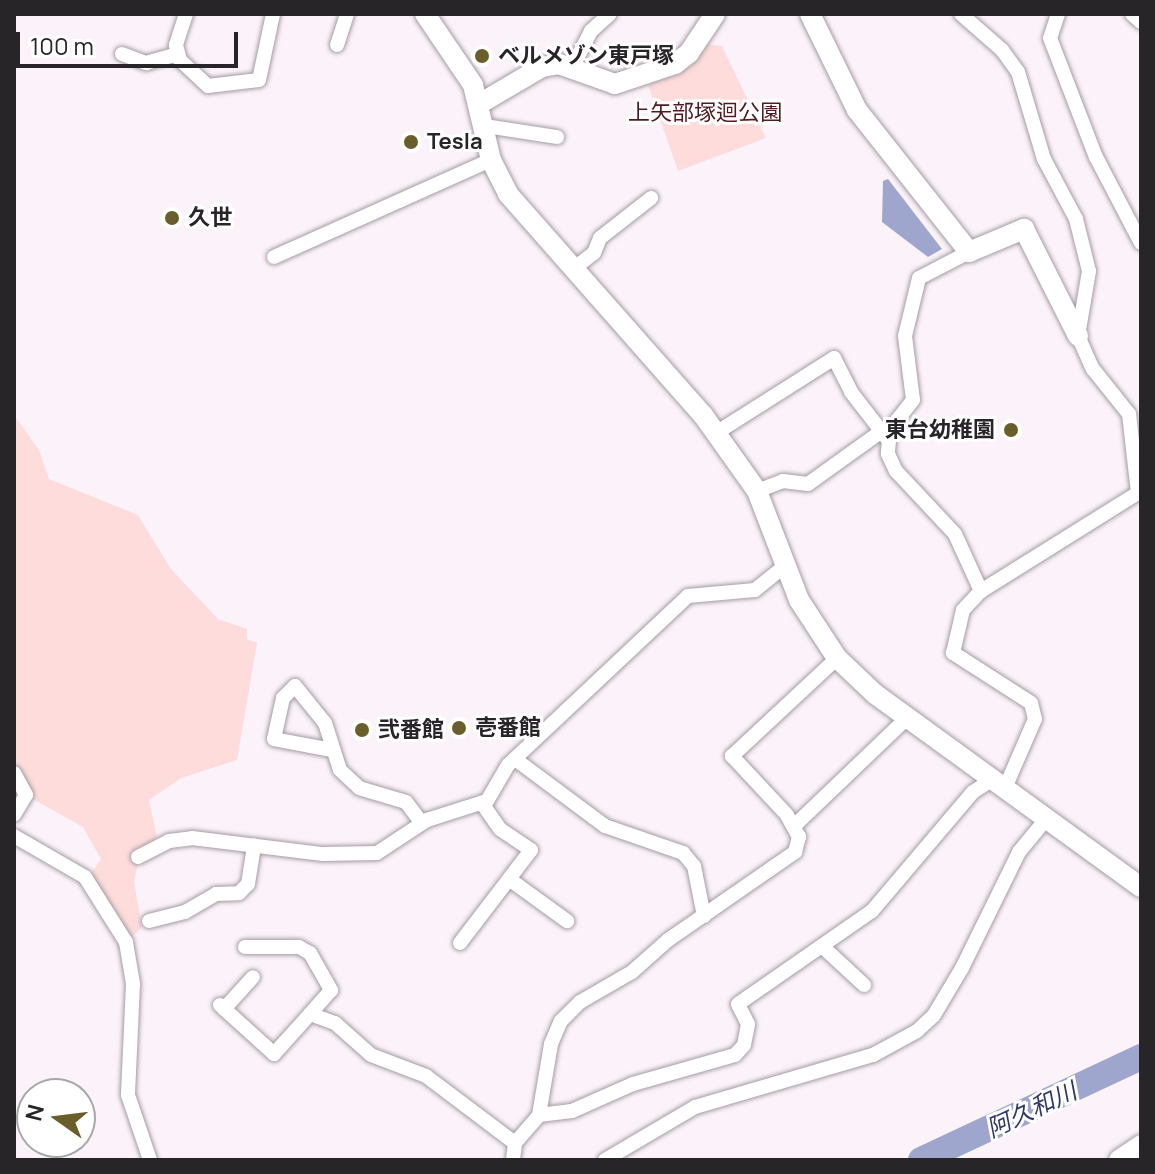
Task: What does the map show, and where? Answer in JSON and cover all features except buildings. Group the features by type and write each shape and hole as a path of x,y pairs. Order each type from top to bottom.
{"street":[{"path":"186,14 178,54 193,78 208,86 259,80 273,14"},
{"path":"337,45 347,14"},
{"path":"425,14 481,103 491,160 526,220 716,433 757,491 799,600 837,658 907,718 1141,887"},
{"path":"572,68 591,31 610,14"},
{"path":"481,103 529,71 559,64 615,84 675,64 689,53 715,14"},
{"path":"810,14 857,110 969,252"},
{"path":"961,14 1002,50 1018,72 1044,159 1076,219 1089,271 1078,336"},
{"path":"1058,14 1050,38 1096,157 1141,243"},
{"path":"1132,14 1141,22"},
{"path":"122,54 146,63 178,54"},
{"path":"485,126 557,137"},
{"path":"274,257 491,160"},
{"path":"572,270 594,253 600,238 651,198"},
{"path":"539,1115 572,1111 633,1084 735,1055 744,1045 748,1024 738,1004 823,947 889,894 973,792 999,783 1035,719 1031,703 953,653 963,610 981,591 1139,492 1129,414 1093,369 1024,229 969,252 919,278 905,336 913,400 884,437 808,484 783,481 757,491"},
{"path":"716,433 834,358 884,437 896,471 955,534 981,591"},
{"path":"138,857 169,841 192,838 363,856 422,823 482,803 515,759 688,596 755,590 786,565"},
{"path":"513,1160 515,1143 539,1115 551,1044 561,1021 580,1002 632,972 704,916 795,852 799,837 794,826 732,756 837,658"},
{"path":"332,750 274,739 283,698 295,686 325,723 340,770 359,788 406,802 422,823"},
{"path":"794,826 907,718"},
{"path":"515,759 605,826 683,853 694,866 704,916"},
{"path":"14,773 26,795 14,815"},
{"path":"460,943 531,850 500,829 482,803"},
{"path":"605,1160 695,1107 873,1055 917,1031 934,1015 962,968 1019,852 1047,818"},
{"path":"14,836 85,877 126,942 133,984 128,1095 150,1160"},
{"path":"149,921 185,912 216,894 239,893 248,884 254,845"},
{"path":"509,879 567,921"},
{"path":"245,947 299,947 310,953 331,990 274,1054 222,1007 253,977"},
{"path":"823,947 864,985"},
{"path":"310,1014 335,1023 371,1055 426,1076 515,1143"},
{"path":"1119,1160 1141,1145"}],"green space":[{"name":"上矢部塚迴公園","path":"707,44 722,46 766,138 678,171 648,85 682,72"},
{"path":"14,415 39,450 49,479 138,515 170,568 218,619 247,629 247,639 257,643 237,760 181,778 149,800 157,836 140,854 134,882 142,928 130,938 90,875 101,859 83,827 31,798 14,765"}],"water":[{"path":"888,179 942,249 928,257 882,222 883,181"}],"waterway":[{"name":"阿久和川","path":"921,1160 1141,1057"}],"place":[{"name":"ベルメゾン東戸塚","path":"482,56"},
{"name":"Tesla","path":"411,142"},
{"name":"久世","path":"172,218"},
{"name":"東台幼稚園","path":"1011,430"},
{"name":"壱番館","path":"459,728"},
{"name":"弐番館","path":"362,730"}]}
